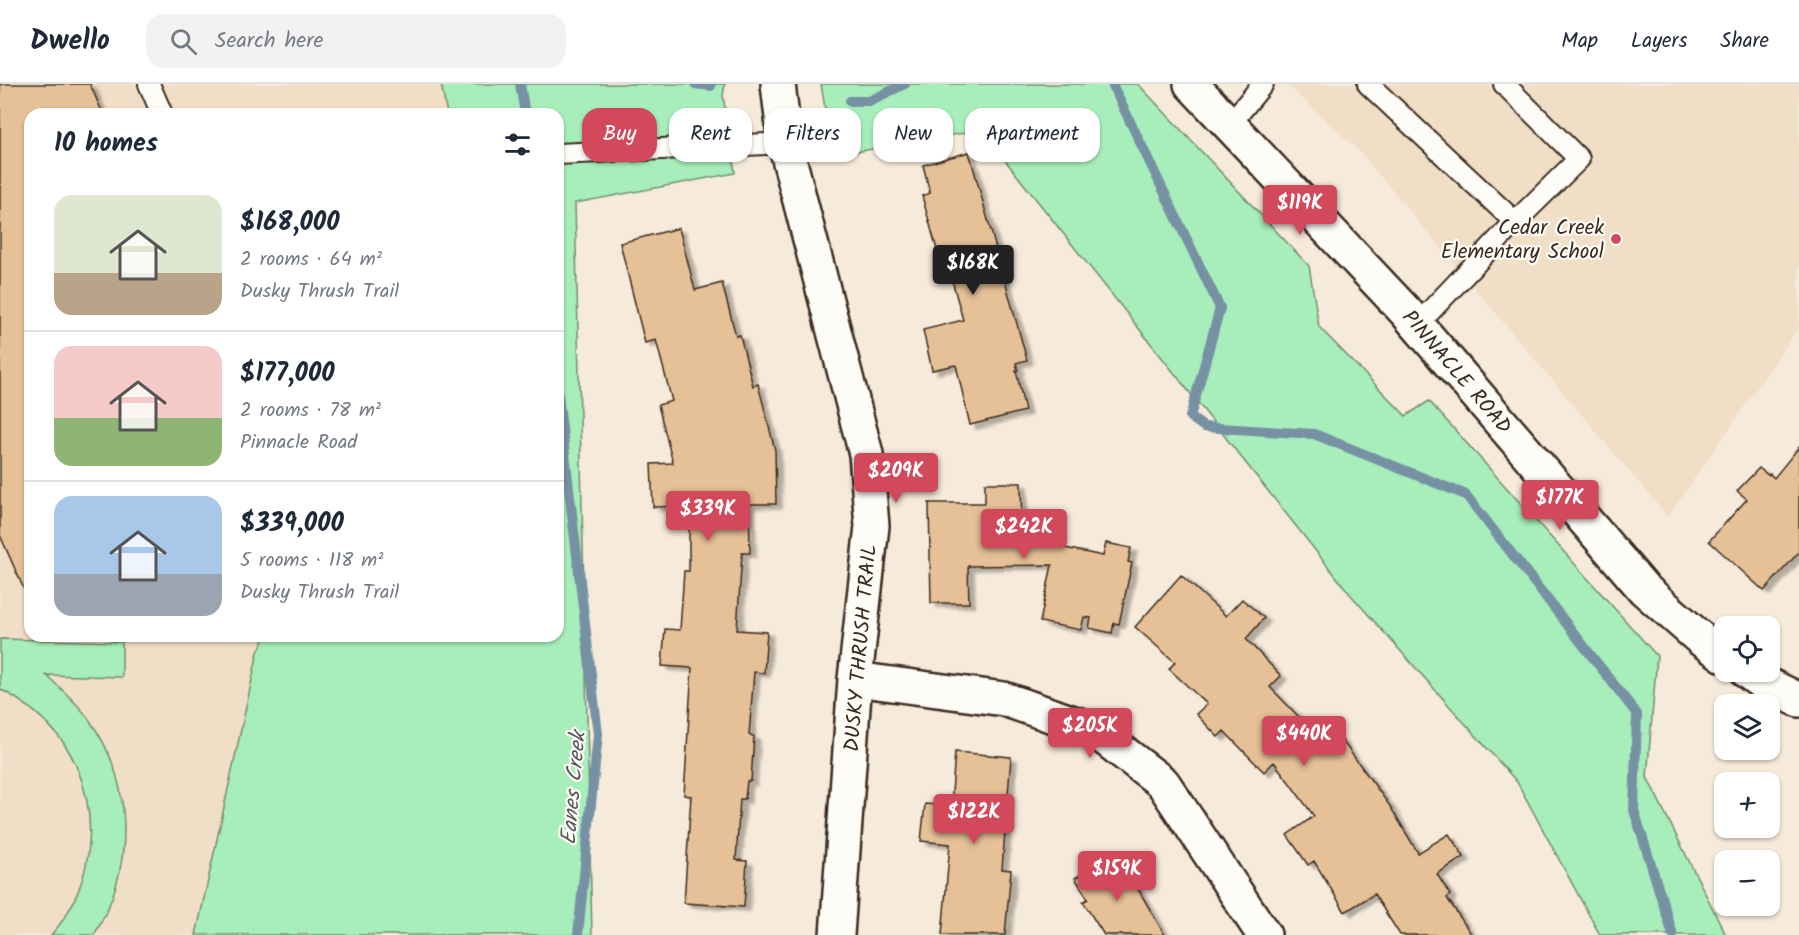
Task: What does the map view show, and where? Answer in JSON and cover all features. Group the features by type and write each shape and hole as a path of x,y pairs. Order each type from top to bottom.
{"street":[{"name":"DUSKY THRUSH TRAIL","path":"778,84 781,108"},
{"name":"PINNACLE ROAD","path":"1194,85 1417,325 1644,589 1714,648"},
{"name":"DUSKY THRUSH TRAIL","path":"790,162 866,454 872,526 855,679 837,935"},
{"path":"855,679 1004,699 1094,730 1163,783 1264,935"},
{"path":"1762,682 1799,700"}],"lane":[{"path":"149,84 159,108"},
{"path":"1230,124 1263,84"},
{"path":"1368,84 1515,222"},
{"path":"1417,325 1515,222 1579,159 1504,84"},
{"path":"564,154 764,144"}],"shaded area":[{"path":"0,84 441,84 446,108 24,108 24,642 263,642 258,652 196,935 0,935"},
{"name":"Cedar Creek Elementary School","path":"1286,84 1799,84 1799,327 1668,517 1358,150"}],"green space":[{"path":"441,84 725,84 723,95 725,108 669,108 669,162 733,162 735,173 575,203 592,935 196,935 258,652 263,642 564,642 564,108 446,108"},
{"path":"821,84 1138,84 1309,266 1319,327 1406,416 1429,401 1657,656 1647,777 1714,911 1714,916 1716,916 1726,935 1600,935 1517,782 1350,594 1006,162 1100,162 1100,108 965,108 965,133 953,135 953,108 873,108 873,149 861,151 861,108 825,108"},
{"path":"0,639 24,640 24,642 122,642 122,677 46,675 88,718 115,769 121,797 124,825 123,854 117,882 94,935 51,935 67,914 86,867 89,815 76,765 63,742 50,726 18,700 0,689"}],"building":[{"path":"0,84 90,84 100,108 24,108 24,589 0,535"},
{"path":"965,153 965,162 972,162 1027,360 1016,363 1025,411 970,425 956,365 932,370 923,330 963,320 947,262 941,264 922,196 930,193 923,165 934,162 953,162 953,157"},
{"path":"679,228 695,290 722,283 736,336 740,335 753,386 758,384 775,450 776,504 749,504 750,553 742,553 737,630 767,632 764,673 754,672 749,735 754,736 751,781 747,781 745,799 740,799 736,860 747,861 744,907 684,903 691,796 684,795 692,668 662,666 665,629 680,630 684,571 689,571 689,506 653,507 651,464 673,463 658,405 672,401 656,340 645,343 620,243"},
{"path":"1799,447 1799,552 1764,591 1709,541 1747,499 1737,491 1759,468 1774,478"},
{"path":"985,483 1021,483 1022,539 1103,556 1106,543 1131,548 1128,562 1132,563 1119,624 1114,623 1112,633 1089,628 1091,618 1084,617 1081,630 1040,622 1052,565 968,566 969,603 931,603 929,503 985,503"},
{"path":"1181,575 1226,616 1242,599 1264,618 1246,639 1281,676 1270,687 1329,748 1341,739 1390,806 1418,853 1449,834 1464,857 1437,874 1450,895 1447,898 1472,935 1400,935 1374,894 1345,912 1314,861 1308,865 1287,835 1314,816 1274,762 1264,772 1224,731 1218,737 1196,714 1207,704 1169,669 1175,662 1135,627"},
{"path":"955,752 1011,757 1002,869 1011,870 1005,935 942,935 950,844 921,841 925,804 951,806"},
{"path":"1111,856 1123,874 1128,872 1165,935 1104,935 1083,902 1088,899 1075,878"}],"waterway":[{"name":"Eanes Creek","path":"520,84 524,108"},
{"path":"695,84 711,86"},
{"path":"850,101 869,101 905,84"},
{"path":"1112,84 1220,308 1190,417 1204,427 1314,434 1466,495 1637,714 1634,810 1673,935"},
{"name":"Eanes Creek","path":"564,446 598,734 578,935"}],"place":[{"name":"Cedar Creek Elementary School","path":"1616,239"}]}
